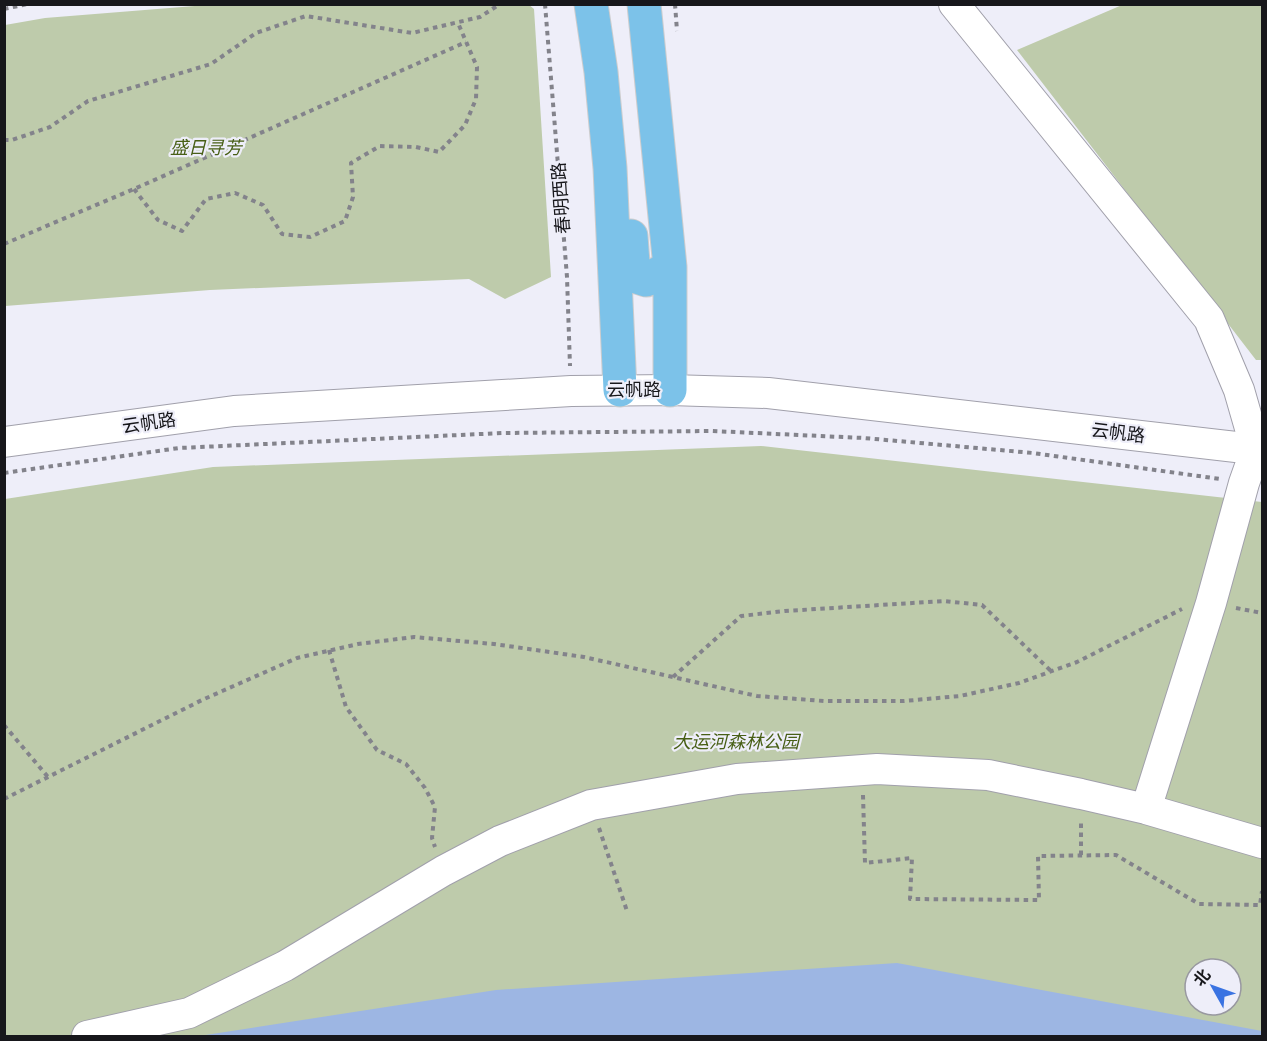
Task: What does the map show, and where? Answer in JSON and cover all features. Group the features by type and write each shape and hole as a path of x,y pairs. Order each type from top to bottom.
{"main road":[{"path":"591,4 601,72 610,168 620,390"},
{"path":"644,4 670,267 670,390"},
{"path":"610,168 628,192 634,276 646,280 670,267"}],"street":[{"path":"954,4 1209,319 1239,390 1259,449 1244,483 1211,603 1146,809"},
{"name":"云帆路","path":"4,442 234,411 571,391 670,390 768,393 1259,449"},
{"path":"87,1036 189,1012 285,966 443,871 500,841 591,805 737,778 862,770 988,775 1146,809 1263,843"}],"path":[{"path":"4,9 28,4"},
{"path":"4,140 12,140 50,127 88,101 211,64 256,33 306,16 412,33 480,17 500,4"},
{"name":"春明西路","path":"545,4 567,277 571,391"},
{"path":"134,189 158,220 182,231 206,199 235,193 263,205 282,234 310,237 345,221 353,197 351,162 380,146 416,147 439,152 465,125 476,99 477,67 458,23"},
{"path":"4,244 466,42"},
{"name":"云帆路","path":"4,473 179,448 503,433 712,431 864,438 1034,453 1244,483"},
{"path":"672,677 741,616 785,611 944,602 982,605 1051,671"},
{"path":"4,799 202,700 297,658 358,644 414,637 494,644 584,657 757,696 824,701 904,702 960,696 1019,683 1077,662 1184,607 1211,603 1263,613"},
{"path":"329,651 346,707 377,750 406,764 425,788 435,807 432,838 443,871"},
{"path":"4,725 48,777"},
{"path":"862,770 865,863 912,858 910,899 1039,900 1038,856 1081,855 1116,855 1199,904 1260,905 1263,891"},
{"path":"1081,794 1081,855"},
{"path":"591,805 627,911"}],"green space":[{"name":"盛日寻芳","path":"528,4 534,9 551,277 505,299 469,279 210,290 5,306 5,25 45,18 207,5"},
{"path":"1122,5 1262,5 1262,360 1256,360 1017,50"},
{"name":"大运河森林公园","path":"761,446 1262,502 1262,1036 5,1036 5,499 213,467"}],"water":[{"path":"897,963 1262,1031 1262,1036 199,1036 496,990"}]}
